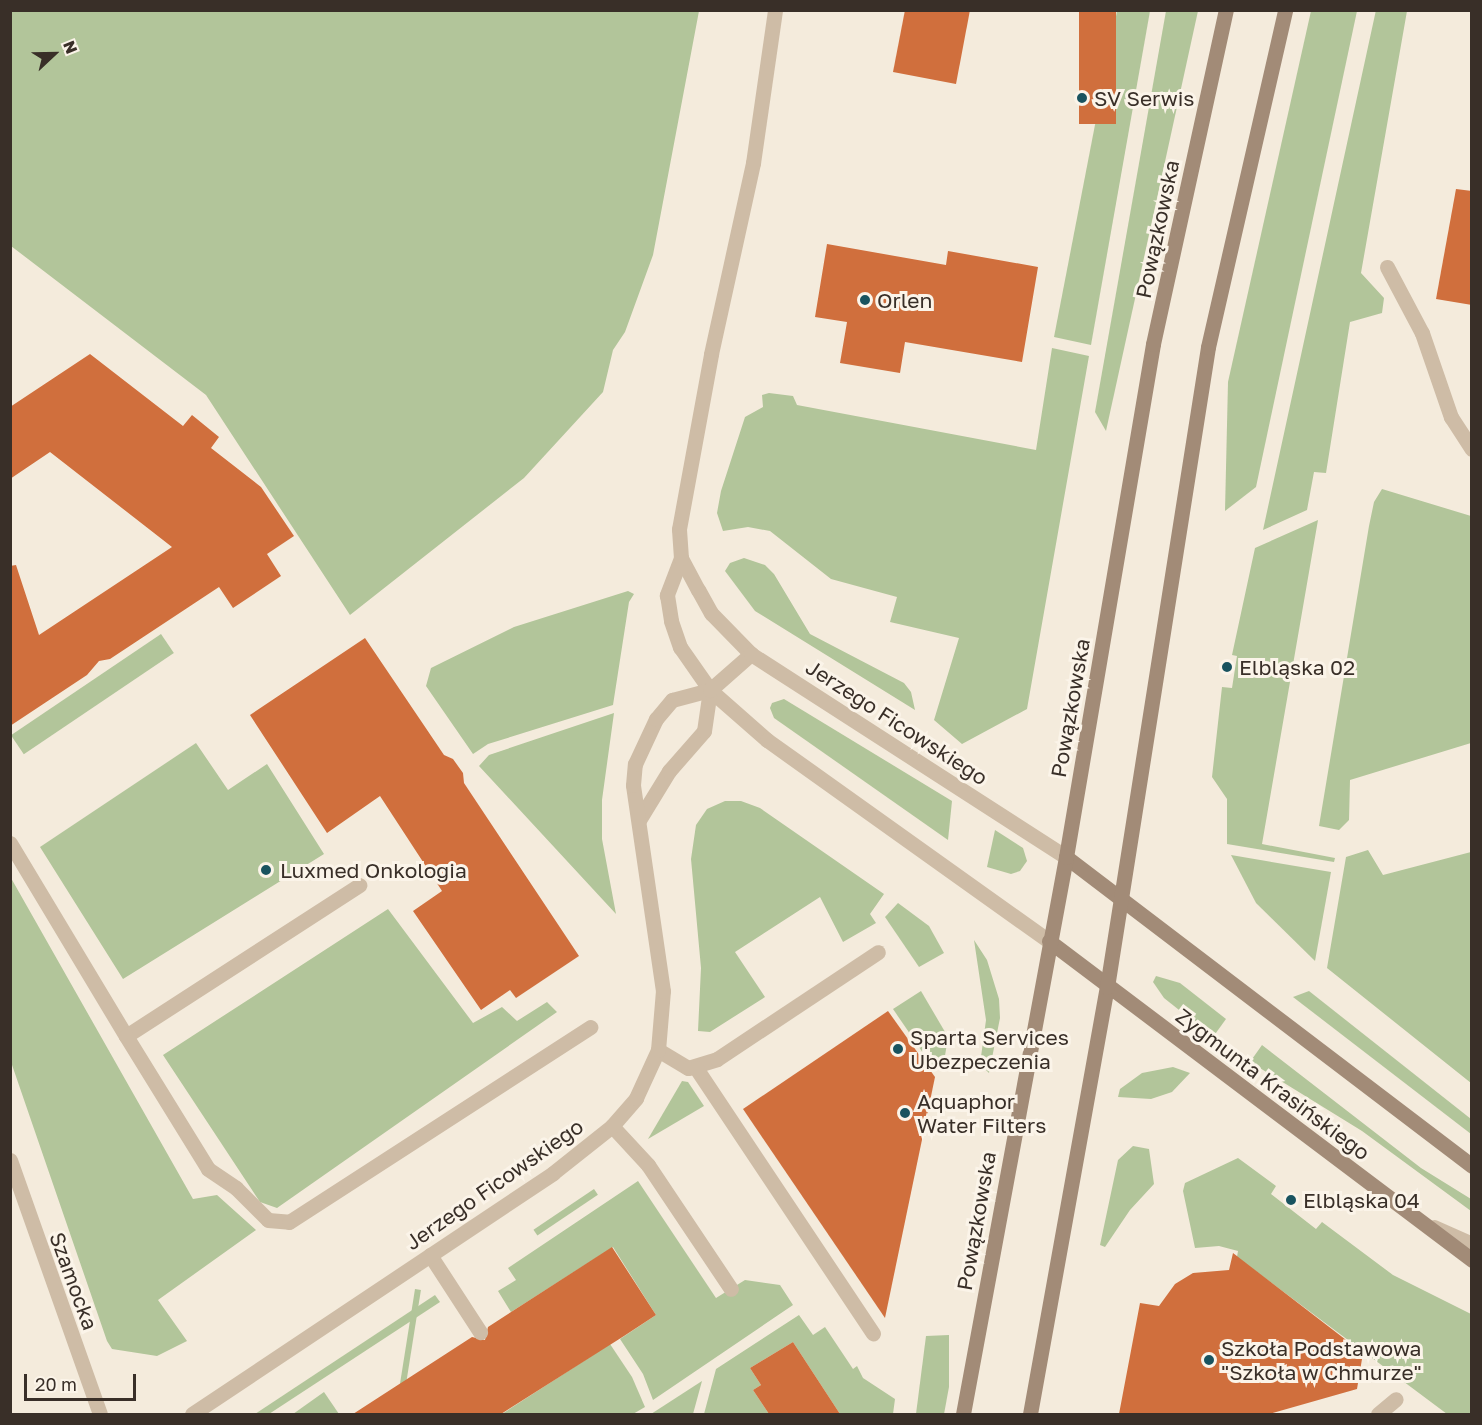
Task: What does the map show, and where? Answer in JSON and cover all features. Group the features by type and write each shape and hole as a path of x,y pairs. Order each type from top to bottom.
{"main road":[{"name":"Powązkowska","path":"963,1414 1066,857 1153,344 1226,10"},
{"path":"1030,1414 1107,987 1208,347 1285,10"},
{"path":"1066,857 1472,1166"},
{"name":"Zygmunta Krasińskiego","path":"1049,941 1107,987 1472,1260"}],"street":[{"path":"751,654 711,613 681,558 679,530 753,163 775,10"},
{"path":"1387,267 1422,333 1451,417 1472,449"},
{"path":"681,558 667,595 671,621 680,647 710,690 767,740 1049,941"},
{"name":"Jerzego Ficowskiego","path":"192,1414 554,1173 612,1126 648,1080 658,1050 663,991 644,884 639,820 633,785 635,764 656,719 672,700 710,690 751,654 1066,857"},
{"path":"639,820 669,771 704,731 710,690"},
{"path":"10,843 208,1169 236,1188 268,1220 289,1222 591,1027"},
{"path":"126,1036 359,885"},
{"path":"696,1068 717,1059 878,952"},
{"path":"658,1050 696,1068 873,1333"},
{"path":"612,1126 643,1159 731,1289"},
{"name":"Szamocka","path":"10,1160 100,1414"},
{"path":"1420,1221 1472,1244"},
{"path":"430,1255 480,1332"},
{"path":"1378,1414 1395,1399"}],"green space":[{"path":"1376,10 1407,11 1361,273 1384,298 1382,313 1350,322 1326,473 1314,472 1307,510 1263,530"},
{"path":"10,11 699,11 653,255 625,332 613,350 603,392 524,478 350,615 206,395 11,246"},
{"path":"1117,11 1150,11 1091,345 1054,337"},
{"path":"1166,11 1198,11 1106,431 1095,412"},
{"path":"1311,11 1357,11 1256,487 1225,511 1228,382"},
{"path":"1052,348 1089,356 1027,709 962,744 934,720 959,638 890,622 897,597 831,579 770,531 748,527 723,531 717,513 721,491 745,417 763,407 762,395 769,393 793,396 797,405 1036,450"},
{"path":"1382,489 1471,516 1471,743 1350,780 1349,820 1339,830 1319,826 1369,526 1374,502"},
{"path":"1318,520 1262,844 1335,858 1334,862 1227,844 1227,799 1212,777 1222,687 1232,688 1237,656 1232,655 1255,548"},
{"path":"744,558 765,565 774,574 810,634 904,683 911,692 915,710 755,611 725,571 730,563"},
{"path":"628,591 634,594 629,602 613,705 488,744 473,754 426,686 431,668 514,627"},
{"path":"161,634 174,653 24,754 11,735"},
{"path":"784,699 952,801 948,840 774,718 770,708 772,703"},
{"path":"614,713 602,800 602,839 616,914 479,766 489,755"},
{"path":"196,743 228,790 267,764 324,854 123,979 40,847"},
{"path":"725,801 741,801 760,808 884,894 870,914 876,923 843,942 820,897 735,952 765,997 710,1032 698,1031 701,968 691,859 696,825 707,809"},
{"path":"995,830 1023,848 1027,861 1020,871 1011,874 987,867"},
{"path":"1368,850 1383,875 1471,852 1471,1083 1327,968 1346,857"},
{"path":"1231,855 1331,872 1315,961 1256,903"},
{"path":"11,878 193,1199 217,1195 256,1230 158,1300 187,1341 157,1356 112,1349 107,1341 11,1062"},
{"path":"898,903 929,926 944,953 919,967 885,917"},
{"path":"388,909 473,1023 502,1007 517,1021 547,1002 557,1012 277,1208 260,1202 163,1055"},
{"path":"974,940 987,960 999,999 1000,1018 989,1073 980,1064 986,1020"},
{"path":"1156,976 1180,983 1226,1019 1213,1037 1164,998 1153,982"},
{"path":"921,991 948,1037 944,1062 934,1069 893,1009"},
{"path":"1309,991 1471,1119 1471,1134 1293,997"},
{"path":"1262,1045 1421,1168 1471,1199 1471,1211 1362,1131 1250,1062"},
{"path":"1173,1067 1190,1073 1172,1092 1151,1099 1118,1097 1120,1089 1142,1073"},
{"path":"682,1081 688,1082 704,1106 648,1139"},
{"path":"1133,1146 1149,1149 1154,1184 1130,1210 1105,1247 1100,1245 1118,1160"},
{"path":"1238,1158 1276,1186 1271,1194 1316,1229 1322,1222 1393,1275 1471,1314 1471,1414 1447,1414 1237,1257 1238,1251 1219,1246 1195,1248 1183,1191 1185,1183"},
{"path":"638,1181 716,1298 745,1280 780,1285 793,1305 653,1400 643,1374 620,1339 656,1315 613,1247 511,1312 498,1291 516,1280 508,1268"},
{"path":"594,1189 598,1195 537,1236 533,1230"},
{"path":"415,1289 421,1290 401,1414 395,1414"},
{"path":"435,1295 440,1302 269,1414 255,1414"},
{"path":"799,1315 813,1335 825,1327 853,1369 857,1366 863,1378 895,1399 893,1414 840,1414 793,1342 750,1368 761,1385 753,1390 769,1414 704,1414 716,1369"},
{"path":"949,1335 949,1387 944,1414 916,1414 926,1336"},
{"path":"610,1344 632,1377 645,1407 633,1414 502,1414"},
{"path":"702,1381 693,1414 651,1414"},
{"path":"324,1392 339,1414 293,1414"}],"building":[{"path":"905,10 970,10 956,84 893,72"},
{"path":"1079,10 1116,10 1116,124 1079,124"},
{"path":"1456,189 1472,191 1472,305 1436,299"},
{"path":"827,244 946,265 948,251 1038,267 1022,362 905,342 900,373 840,363 847,322 815,317"},
{"path":"90,354 183,426 192,415 219,437 211,448 261,487 294,536 267,554 281,576 233,608 219,587 110,659 99,661 87,675 10,726 10,566 16,565 39,635 172,547 50,452 10,479 10,407"},
{"path":"365,638 444,755 453,759 463,773 464,783 579,956 516,998 510,990 481,1010 413,911 442,891 380,796 327,833 250,715"},
{"path":"888,1011 935,1077 885,1318 743,1109"},
{"path":"612,1247 656,1315 624,1336 501,1414 353,1414 472,1337 485,1340 488,1327"},
{"path":"1233,1253 1363,1353 1357,1389 1269,1414 1119,1414 1140,1303 1159,1306 1175,1284 1193,1273 1229,1270"},
{"path":"793,1342 840,1414 769,1414 753,1390 761,1385 750,1368"}],"place":[{"name":"SV Serwis","path":"1082,98"},
{"name":"Orlen","path":"865,300"},
{"name":"Elbląska 02","path":"1227,667"},
{"name":"Luxmed Onkologia","path":"266,870"},
{"name":"Sparta Services Ubezpeczenia","path":"898,1049"},
{"name":"Aquaphor Water Filters","path":"905,1113"},
{"name":"Elbląska 04","path":"1291,1200"},
{"name":"Szkoła Podstawowa \"Szkoła w Chmurze\"","path":"1209,1360"}]}
